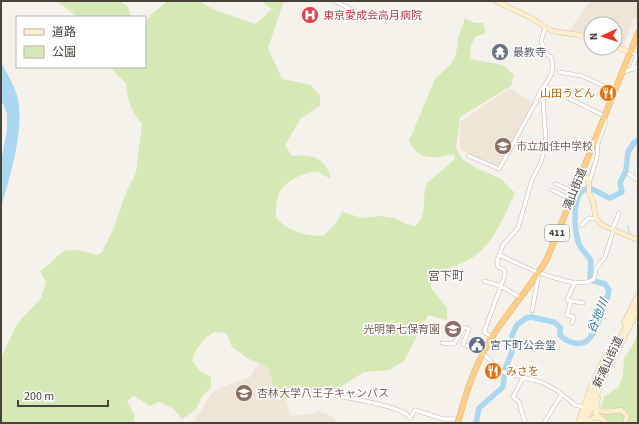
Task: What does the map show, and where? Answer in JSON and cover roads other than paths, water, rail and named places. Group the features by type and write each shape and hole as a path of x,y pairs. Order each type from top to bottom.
{"highway":[{"name":"滝山街道","path":"456,420 472,379 492,337 539,273 547,259 638,33"}],"main road":[{"path":"496,1 529,17 552,31 571,33 583,37"},
{"path":"623,50 630,52"},
{"path":"584,169 593,202 596,220 602,225 638,240"},
{"path":"621,334 626,317 638,295"},
{"name":"新滝山街道","path":"581,423 616,344 638,303"},
{"name":"新滝山街道","path":"585,423 601,385 638,310"},
{"path":"578,423 609,351 616,344"},
{"path":"601,385 595,411 599,418 606,423"},
{"path":"597,410 607,412 621,410 627,416 625,423"},
{"path":"589,423 593,418 599,418"}],"street":[{"path":"334,1 358,13"},
{"path":"469,156 499,169 554,68 551,57 546,54 541,42 545,28"},
{"path":"630,52 637,55 632,69"},
{"path":"623,72 638,67"},
{"path":"559,72 582,76 615,91"},
{"path":"545,86 605,116 606,121 598,143 597,157 588,187"},
{"path":"492,337 484,332 505,279 505,275 497,264 505,241 518,228 532,180 541,162 546,142 543,100 540,92"},
{"path":"629,174 638,180"},
{"path":"556,184 574,192"},
{"path":"552,190 571,199"},
{"path":"500,255 539,273 575,282 593,280 596,270 605,257 619,213"},
{"path":"582,225 589,218 596,220"},
{"path":"532,311 539,273"},
{"path":"484,281 501,286 521,298"},
{"path":"575,282 567,300 583,303"},
{"path":"571,301 567,315 574,316 572,324"},
{"path":"442,343 454,344 464,327 469,329 463,344 484,354 496,368 503,373 516,377 536,380 562,394 575,405 584,407"},
{"path":"523,378 513,396 519,402 525,423"},
{"path":"544,423 562,394"},
{"path":"337,396 356,399 407,414 412,423"},
{"path":"410,418 415,410 443,419 456,420"}],"water":[{"path":"1,62 11,80 18,99 19,125 15,154 1,208 1,162 7,129 7,114 1,99"}],"waterway":[{"name":"谷地川","path":"476,423 479,408 503,387 505,369 512,352 512,335 517,325 526,318 531,317 554,322 560,327 560,335 569,342 573,343 585,342 594,331 604,308 609,290 605,284 594,281 590,277 591,261 580,246 577,238 575,220 577,201 580,194 584,190 591,189 610,198 622,192 620,183 626,170 628,152 633,144 638,140"},
{"path":"628,226 630,235"}],"place":[{"name":"東京愛成会高月病院","path":"310,15"},
{"name":"最教寺","path":"500,52"},
{"name":"山田うどん","path":"608,93"},
{"name":"市立加住中学校","path":"503,146"},
{"name":"光明第七保育園","path":"453,329"},
{"name":"宮下町公会堂","path":"477,345"},
{"name":"みさを","path":"493,371"},
{"name":"杏林大学八王子キャンパス","path":"244,393"}],"district":[{"name":"宮下町","path":"446,276"}]}
